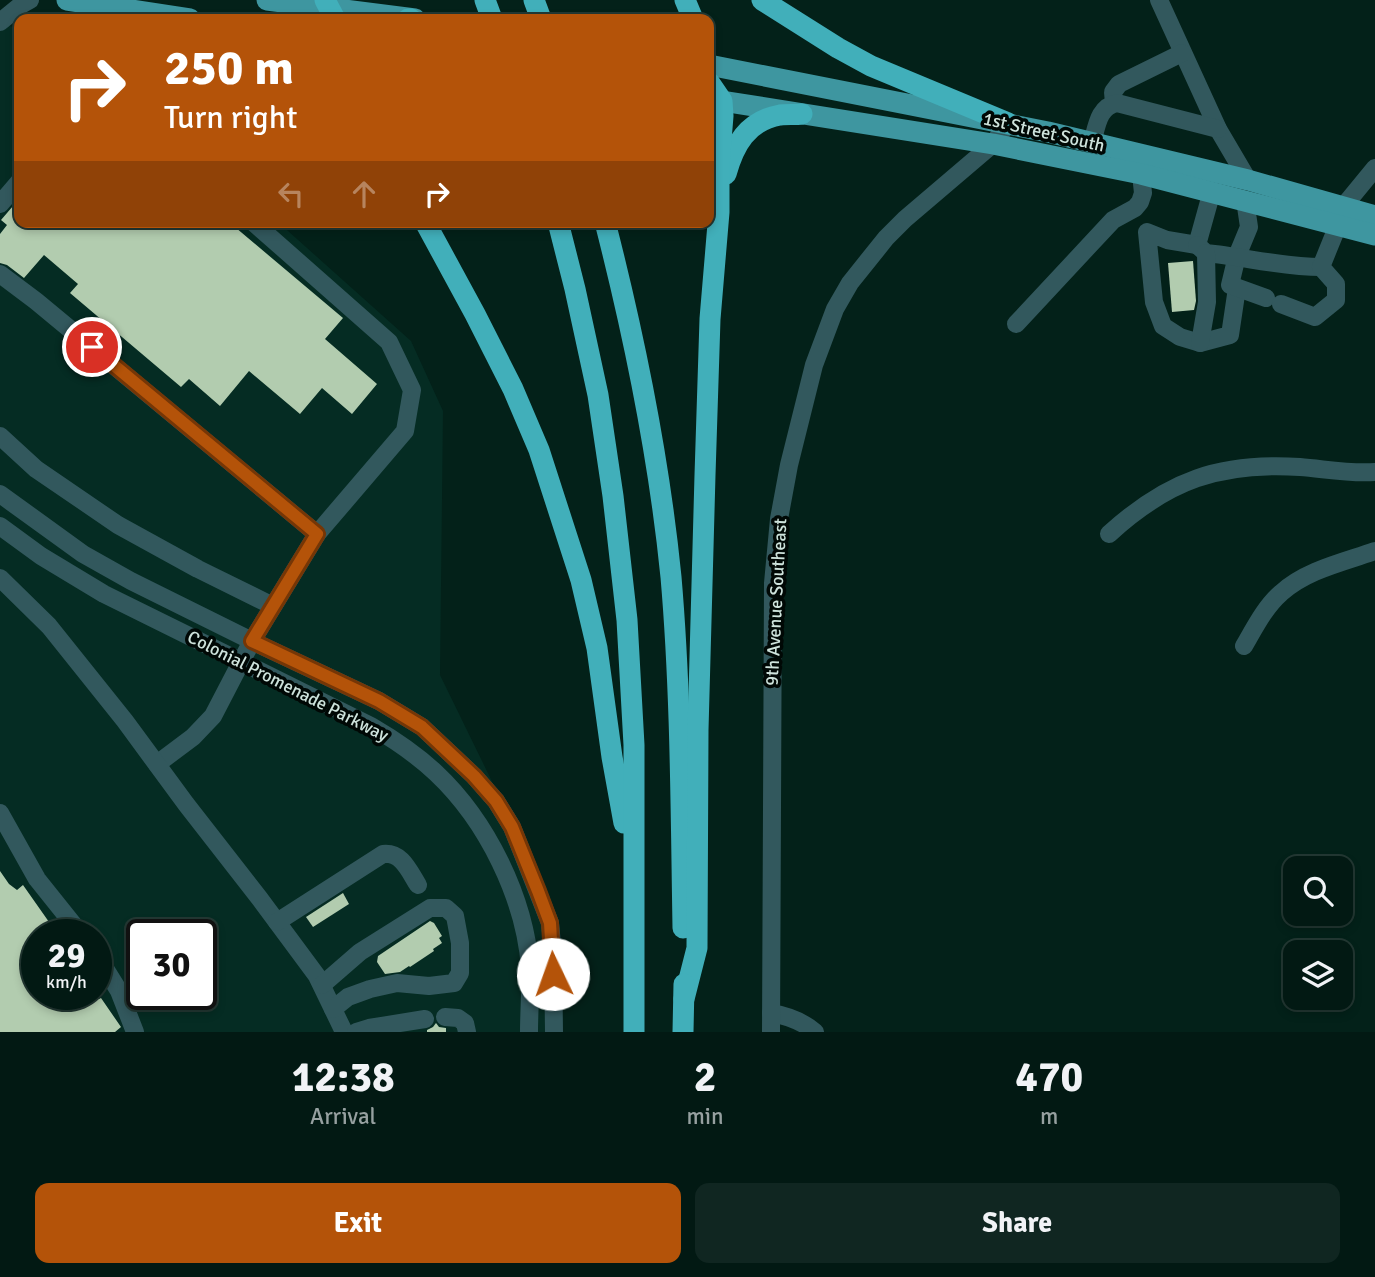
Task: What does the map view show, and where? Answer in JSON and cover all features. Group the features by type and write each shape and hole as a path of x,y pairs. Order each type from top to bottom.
{"highway":[{"path":"761,0 871,66 1008,123"},
{"path":"684,999 697,948 698,730 705,462 710,319 723,116 715,100"},
{"path":"719,203 729,163 742,136 758,124 779,115 802,114"},
{"path":"428,228 513,388 539,450 581,580 597,648 612,757 633,876"},
{"path":"560,228 598,395 622,564 634,745 634,1032"},
{"path":"607,228 646,403 671,578 679,727 683,1032"}],"main road":[{"path":"67,0 158,14"},
{"path":"267,0 370,14"},
{"name":"1st Street South","path":"714,66 1008,123 1092,143 1341,216 1375,235"},
{"name":"1st Street South","path":"715,100 993,144 1212,191 1247,190"},
{"name":"1st Street South","path":"1341,216 1375,216"}],"street":[{"path":"0,22 30,0"},
{"path":"1147,232 1202,249 1237,256 1294,267 1321,267 1336,284 1336,300 1315,317 1230,285 1237,256 1249,227 1247,190 1159,0"},
{"path":"1114,103 1113,92 1119,84 1182,53"},
{"path":"1092,143 1100,116 1114,103 1218,129"},
{"name":"9th Avenue Southeast","path":"771,1032 774,583 781,506 805,396 824,335 850,283 873,253 905,219 993,144 1008,123"},
{"path":"1321,267 1341,216 1375,168"},
{"path":"1016,324 1113,220 1135,208 1140,202 1143,193 1141,174"},
{"path":"0,204 14,188"},
{"path":"1200,343 1207,302 1202,249 1212,191"},
{"path":"1140,202 1147,232 1154,302 1163,326 1180,337 1200,343 1230,335 1237,288"},
{"path":"157,764 193,737 213,716 252,641 317,534 405,432 412,390 389,342 260,228"},
{"path":"0,274 317,534"},
{"path":"0,436 36,469 118,525 273,606"},
{"path":"1109,534 1179,485 1201,476 1264,466 1375,472"},
{"name":"Colonial Promenade Parkway","path":"0,494 83,554 252,641 379,701 422,727 474,776 496,801 512,827 550,923 554,1032"},
{"name":"Colonial Promenade Parkway","path":"0,526 41,556 104,594 371,726 403,745 436,773 480,826 515,899 530,967 529,1032"},
{"path":"1244,646 1269,607 1289,587 1309,575 1375,551"},
{"path":"0,579 49,626 277,922 317,976 344,1032"},
{"path":"0,813 37,879 69,919"},
{"path":"277,922 383,854 393,854 401,859 418,885"},
{"path":"321,985 360,952 430,908 446,908 455,916 461,966 454,983 429,986 397,984 370,989 348,997 333,1009"},
{"path":"112,979 120,991 135,1032"},
{"path":"771,1013 805,1023 815,1032"},
{"path":"445,1017 458,1018 465,1023 467,1032"},
{"path":"356,1032 425,1019"}],"shaded area":[{"path":"0,24 14,27 14,228 285,228 411,341 443,411 440,675 505,808 556,930 556,1032 0,1032"}],"building":[{"path":"14,205 14,228 236,228 343,318 325,339 377,384 352,414 322,388 300,414 249,371 220,406 189,379 181,387 70,293 78,284 44,255 24,278 0,263 0,234 7,225 1,220"},
{"path":"1193,261 1196,301 1194,310 1172,312 1168,263"},
{"path":"0,871 17,890 23,885 47,919 21,919 21,1010 109,1010 121,1027 115,1032 0,1032"},
{"path":"343,893 349,904 313,927 306,917"},
{"path":"430,921 442,936 439,938 442,943 410,967 400,972 385,974 377,962 378,956"},
{"path":"436,1023 439,1027 446,1028 446,1032 427,1032"}],"route":[{"path":"92,347 317,534 252,641 379,701 422,727 474,776 496,801 512,827 538,891 550,923 553,974"}]}
